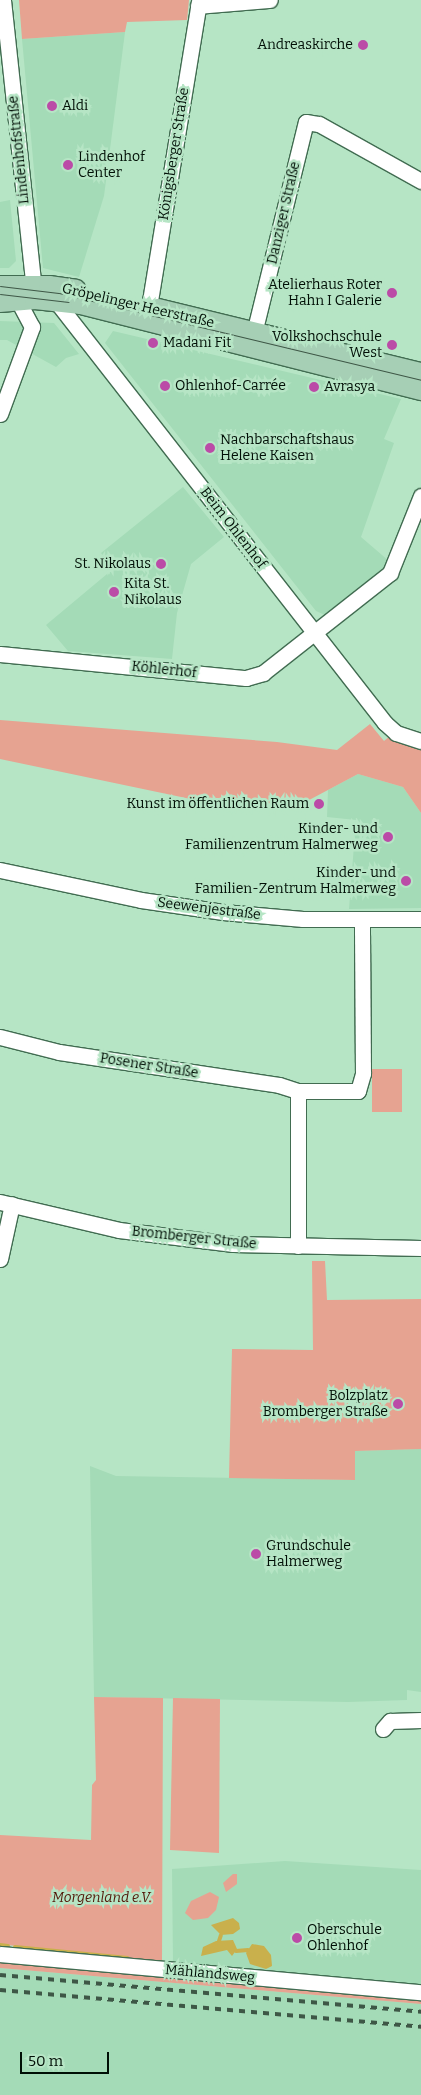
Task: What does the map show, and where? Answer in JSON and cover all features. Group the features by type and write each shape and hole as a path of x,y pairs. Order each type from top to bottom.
{"main road":[{"name":"Gröpelinger Heerstraße","path":"0,286 22,297 55,300 172,326 205,338 421,390"},
{"name":"Gröpelinger Heerstraße","path":"22,297 66,288 421,374"}],"street":[{"name":"Lindenhofstraße","path":"4,0 22,297"},
{"path":"198,3 270,0"},
{"name":"Königsberger Straße","path":"149,307 198,3"},
{"name":"Danziger Straße","path":"254,333 306,122 319,124 421,181"},
{"path":"0,414 32,327 22,297"},
{"name":"Beim Ohlenhof","path":"55,300 384,723 396,733 421,741"},
{"name":"Köhlerhof","path":"0,654 246,678 263,673 394,569 421,496"},
{"name":"Seewenjestraße","path":"0,870 183,906 295,919 362,921 421,919"},
{"name":"Posener Straße","path":"0,1037 59,1052 279,1085 298,1091 346,1093 358,1090 362,1084 362,921"},
{"path":"298,1091 298,1246"},
{"path":"0,1259 6,1203"},
{"name":"Bromberger Straße","path":"6,1203 123,1230 233,1244 421,1248"},
{"path":"383,1729 390,1721 421,1720"},
{"name":"Mählandsweg","path":"0,1954 421,1992"}],"shaded area":[{"name":"Lindenhof Center","path":"125,32 104,196 79,277 43,268 22,39"},
{"path":"10,200 16,261 9,268 0,268 0,202"},
{"path":"0,321 54,323 79,354 66,358 56,367 7,340 0,340"},
{"path":"113,331 401,399 384,439 394,443 361,537 389,561 383,569 325,615 316,611 105,343"},
{"path":"183,487 224,537 191,564 177,613 172,659 68,651 46,625 113,569 101,553"},
{"name":"Kinder- und Familienzentrum Halmerweg","path":"358,774 403,787 421,813 421,908 349,909 356,820 327,817 328,790"},
{"name":"Grundschule Halmerweg","path":"421,1449 421,1692 407,1690 407,1700 348,1702 94,1697 90,1466 116,1476 355,1480 355,1451"},
{"name":"Oberschule Ohlenhof","path":"285,1861 421,1870 421,1988 173,1963 172,1869"},
{"path":"233,1918 239,1923 240,1929 233,1934 221,1935 211,1925"},
{"path":"233,1940 237,1949 232,1956 227,1950 201,1956 203,1947 216,1941"},
{"path":"252,1944 264,1946 271,1955 272,1966 266,1969 250,1964 246,1953"},
{"path":"0,1968 421,2004 421,2095 0,2095"}],"green space":[{"path":"19,0 189,0 187,20 127,22 125,32 22,39"},
{"path":"0,720 277,742 337,750 370,724 384,741 390,736 421,747 421,813 403,787 358,774 296,807 205,802 0,759"},
{"path":"372,1069 402,1069 402,1112 372,1112"},
{"path":"312,1261 325,1261 327,1300 421,1299 421,1449 355,1451 355,1480 229,1478 232,1349 313,1350"},
{"name":"Morgenland e.V.","path":"94,1697 163,1698 162,1965 0,1944 0,1835 91,1840 92,1785 96,1780"},
{"path":"173,1698 220,1699 219,1853 170,1850"},
{"path":"233,1874 237,1874 237,1884 226,1892 223,1883"},
{"path":"210,1892 219,1897 216,1910 208,1918 193,1920 185,1913 191,1901"},
{"path":"0,1959 421,1996 421,2004 0,1968"}],"waterway":[{"path":"219,1941 221,1935"},
{"path":"0,1945 8,1946"},
{"path":"15,1947 127,1958"},
{"path":"236,1951 248,1950"}],"tram line":[{"path":"0,286 59,293 421,380"},
{"path":"0,294 69,302"}],"railway":[{"path":"0,1975 421,2012"},
{"path":"0,1990 421,2027"}],"place":[{"name":"Andreaskirche","path":"363,45"},
{"name":"Aldi","path":"52,106"},
{"name":"Lindenhof Center","path":"68,165"},
{"name":"Atelierhaus Roter Hahn I Galerie","path":"392,293"},
{"name":"Madani Fit","path":"153,343"},
{"name":"Volkshochschule West","path":"392,345"},
{"name":"Ohlenhof-Carrée","path":"165,386"},
{"name":"Avrasya","path":"314,387"},
{"name":"Nachbarschaftshaus Helene Kaisen","path":"210,448"},
{"name":"St. Nikolaus","path":"161,564"},
{"name":"Kita St. Nikolaus","path":"114,592"},
{"name":"Kunst im öffentlichen Raum","path":"319,804"},
{"name":"Kinder- und Familienzentrum Halmerweg","path":"388,837"},
{"name":"Kinder- und Familien-Zentrum Halmerweg","path":"406,881"},
{"name":"Bolzplatz Bromberger Straße","path":"398,1404"},
{"name":"Grundschule Halmerweg","path":"256,1554"},
{"name":"Oberschule Ohlenhof","path":"297,1938"}]}
